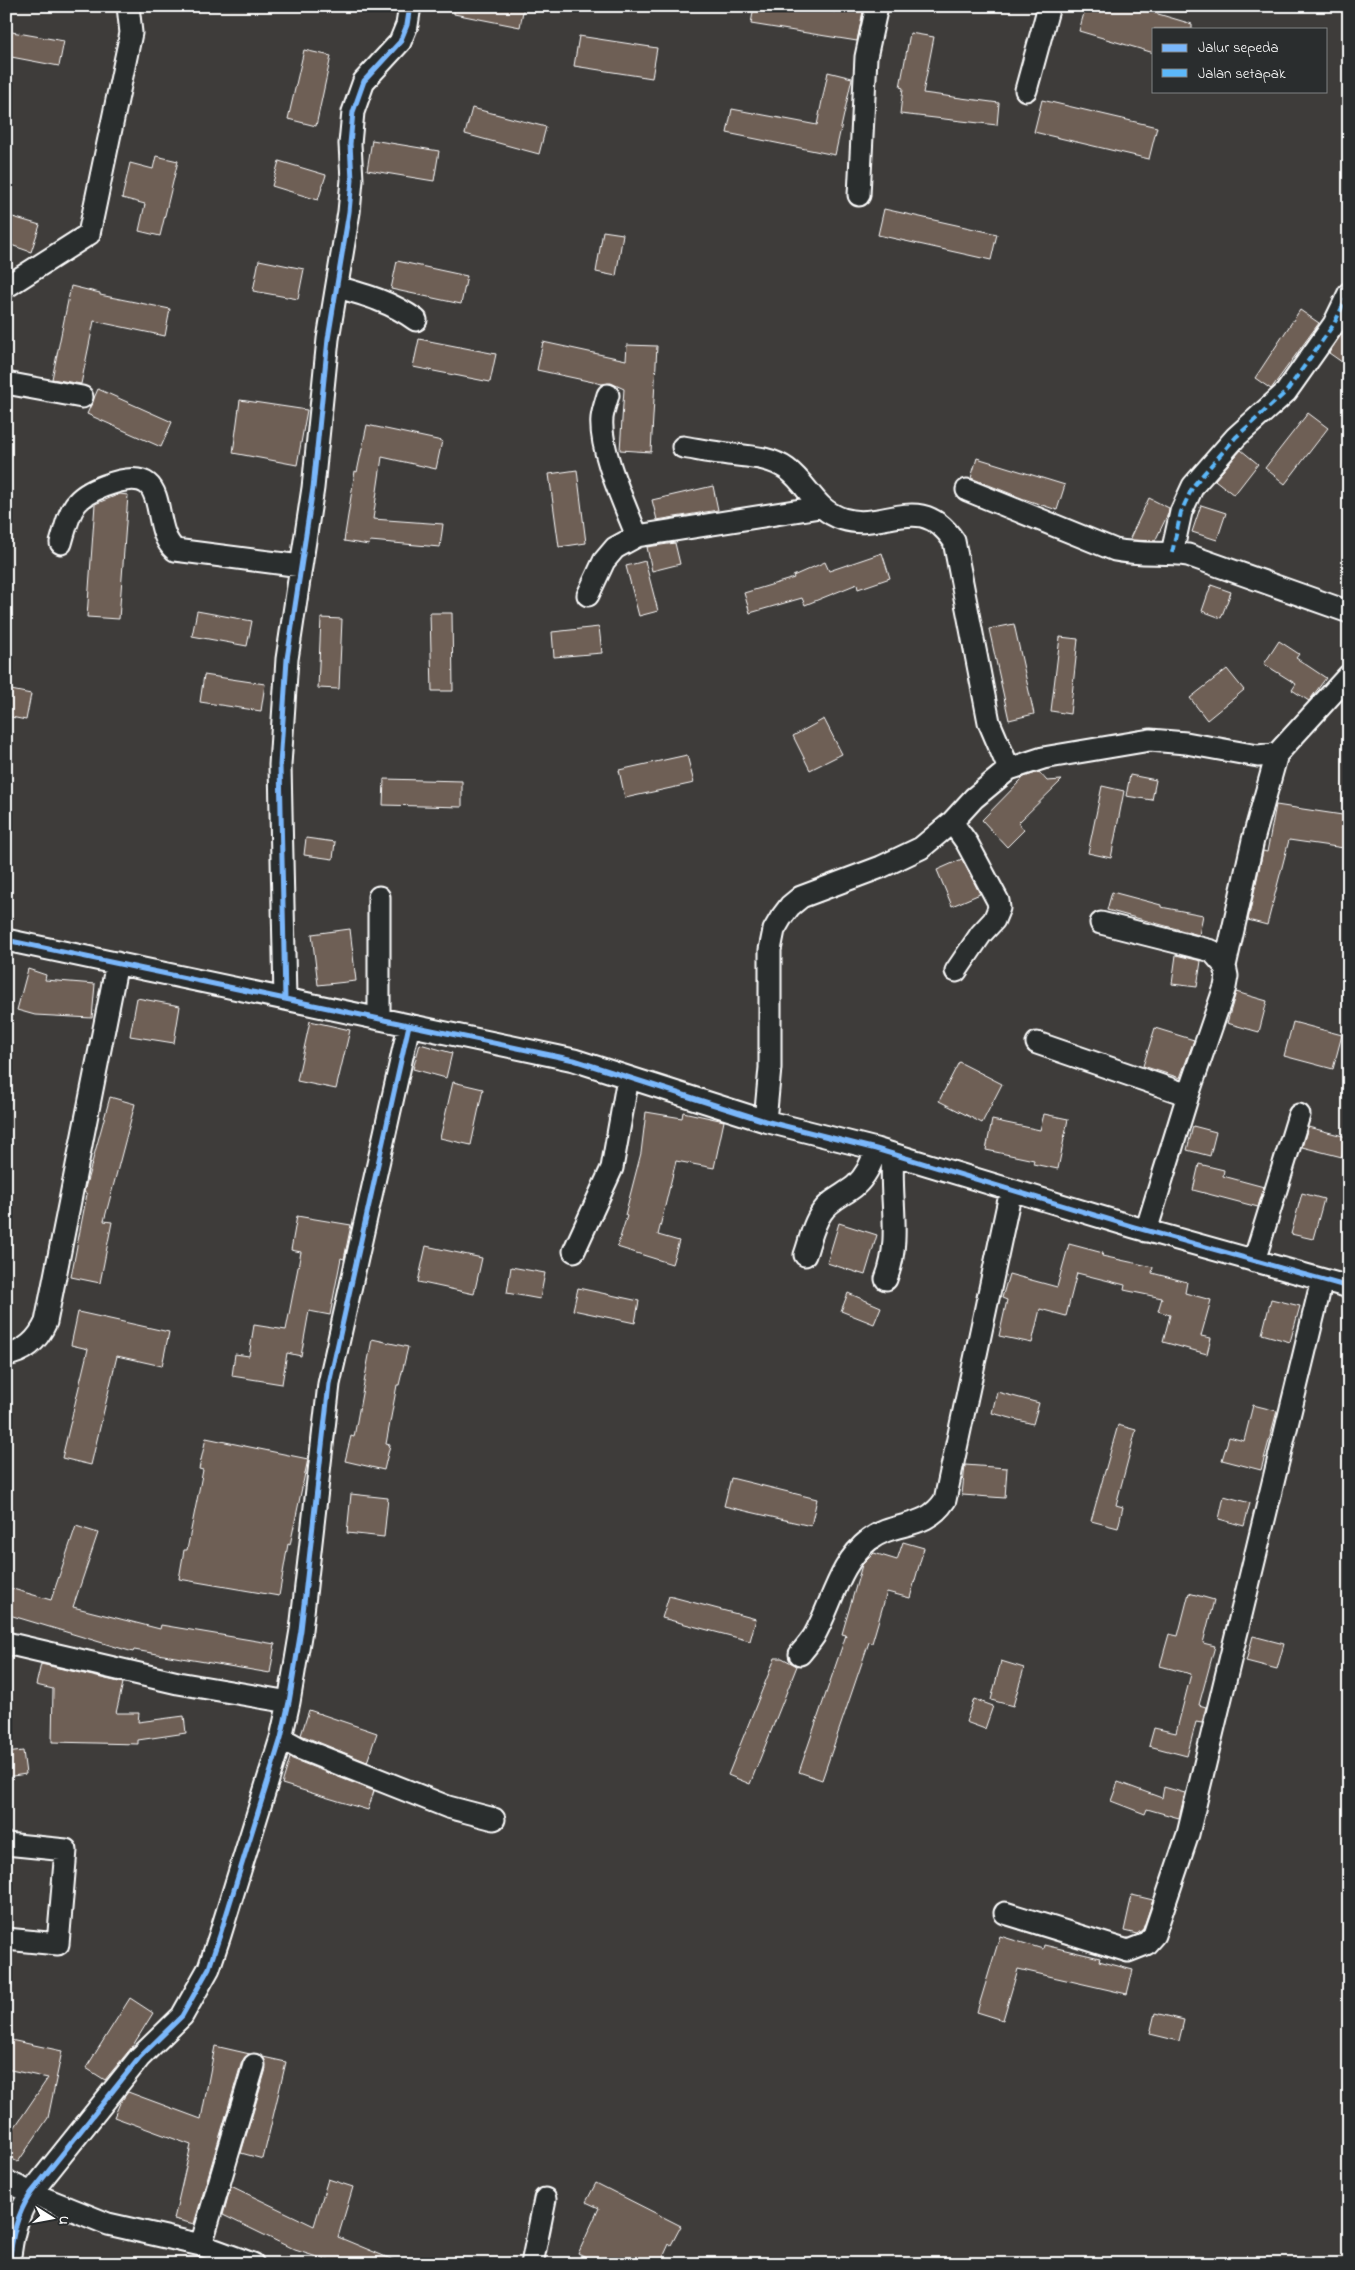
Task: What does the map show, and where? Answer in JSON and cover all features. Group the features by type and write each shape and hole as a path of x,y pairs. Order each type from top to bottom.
{"street":[{"path":"6,287 89,234 131,33 128,6"},
{"path":"284,999 280,764 287,659 313,488 328,339 349,212 352,180 350,144 357,98 364,81 400,42 407,25 410,6"},
{"path":"859,195 866,57 877,6"},
{"path":"1026,90 1049,6"},
{"path":"337,287 382,300 398,307 416,320"},
{"path":"1172,553 1181,512 1193,486 1236,437 1286,392 1334,324 1349,293"},
{"path":"6,383 82,397"},
{"path":"608,395 602,417 602,429 610,466 636,536"},
{"path":"683,447 772,460 788,470 820,507 832,515 852,521 903,515 920,516 935,520 946,529 954,541 989,722 1009,769"},
{"path":"61,543 70,510 88,492 123,480 138,481 152,487 156,495 165,538 174,550 301,566"},
{"path":"967,490 1115,550 1153,555 1172,553 1202,560 1349,612"},
{"path":"588,595 604,561 614,548 636,536 820,507"},
{"path":"1146,1230 1188,1095 1225,987 1227,976 1225,966 1253,840 1277,754 1349,675"},
{"path":"765,1121 770,1068 770,950 774,930 781,918 790,906 801,897 881,867 920,848 952,822 974,798 1009,769 1043,758 1150,740 1186,743 1258,756 1277,754"},
{"path":"952,822 971,851 998,901 999,908 994,920 981,934 956,971"},
{"path":"379,897 379,1019"},
{"path":"1101,923 1212,950 1225,966"},
{"path":"6,940 574,1060 765,1121 884,1152 1146,1230 1349,1287"},
{"path":"6,1355 16,1354 39,1337 46,1322 118,963"},
{"path":"9,2264 16,2221 31,2193 140,2057 182,2016 209,1968 217,1944 281,1738 289,1702 300,1630 329,1384 409,1025"},
{"path":"1037,1043 1188,1095"},
{"path":"574,1251 612,1168 628,1078"},
{"path":"1254,1261 1299,1115"},
{"path":"805,1255 822,1211 831,1202 856,1185 884,1152"},
{"path":"884,1152 891,1192 895,1245 891,1266 886,1279"},
{"path":"800,1654 813,1637 846,1566 858,1550 881,1533 922,1521 932,1516 945,1500 1011,1190"},
{"path":"1005,1913 1128,1951 1146,1944 1154,1935 1188,1834 1322,1280"},
{"path":"6,1643 178,1683 289,1702"},
{"path":"281,1738 299,1748 448,1807 494,1819"},
{"path":"6,1844 66,1850 58,1944 6,1939"},
{"path":"201,2245 254,2065"},
{"path":"6,2181 108,2224 201,2245 253,2264"},
{"path":"532,2264 545,2199"}],"building":[{"path":"454,6 524,6 520,27 454,14"},
{"path":"754,6 796,6 835,12 836,6 864,6 857,41 751,24"},
{"path":"1086,6 1131,6 1192,24 1192,28 1152,28 1152,52 1079,31"},
{"path":"6,31 64,41 59,66 6,56"},
{"path":"910,33 934,37 923,93 999,103 997,125 900,114 903,88 900,87"},
{"path":"579,36 657,48 652,78 574,66"},
{"path":"304,50 331,56 316,126 288,119"},
{"path":"828,72 852,78 835,155 727,133 732,109 817,125"},
{"path":"1042,100 1157,127 1149,159 1034,132"},
{"path":"472,108 546,127 539,154 465,134"},
{"path":"372,140 439,151 434,181 367,170"},
{"path":"156,156 178,161 160,236 139,231 145,204 122,198 130,163 153,169"},
{"path":"279,161 326,175 318,200 272,186"},
{"path":"884,209 997,234 991,260 878,235"},
{"path":"6,215 40,225 31,252 11,245 12,240 6,238"},
{"path":"603,231 623,234 616,276 596,272"},
{"path":"259,260 304,269 298,299 253,291"},
{"path":"397,261 467,276 461,304 391,289"},
{"path":"71,286 100,293 100,295 170,309 165,336 94,321 81,384 52,379"},
{"path":"1300,310 1319,323 1271,389 1255,378"},
{"path":"1349,322 1349,367 1329,353"},
{"path":"419,339 496,354 490,382 413,367"},
{"path":"543,342 626,360 627,345 657,346 651,452 620,450 624,389 611,383 602,384 537,370"},
{"path":"98,389 172,422 161,447 87,414"},
{"path":"240,400 307,410 297,465 233,453"},
{"path":"1308,413 1328,428 1285,484 1265,468"},
{"path":"367,425 442,441 436,469 382,457 373,519 443,524 440,547 370,541 369,545 344,541 355,471 357,472"},
{"path":"1241,450 1258,464 1234,495 1215,480"},
{"path":"977,458 1065,485 1057,510 971,478"},
{"path":"577,470 586,543 559,547 549,474"},
{"path":"713,486 718,510 657,520 652,500"},
{"path":"120,494 128,495 119,619 87,617 95,504"},
{"path":"1149,498 1169,508 1168,514 1155,541 1133,540 1130,538"},
{"path":"1201,505 1226,513 1217,540 1192,532"},
{"path":"675,543 680,564 652,571 647,547"},
{"path":"882,553 890,578 858,589 857,584 805,605 802,598 750,613 744,593 794,578 793,576 825,562 829,571"},
{"path":"645,561 658,611 639,616 626,566"},
{"path":"1211,585 1231,592 1221,618 1202,611"},
{"path":"197,611 252,621 247,646 192,636"},
{"path":"430,613 452,613 453,691 432,691"},
{"path":"321,618 342,619 339,689 318,688"},
{"path":"1014,624 1034,714 1009,720 989,629"},
{"path":"599,627 602,653 554,657 552,632"},
{"path":"1060,637 1078,639 1070,714 1051,711"},
{"path":"1279,641 1299,654 1296,658 1326,678 1309,701 1292,690 1296,684 1264,664"},
{"path":"1227,669 1244,690 1207,720 1190,698"},
{"path":"204,675 265,684 261,711 200,702"},
{"path":"6,689 31,694 26,720 6,716"},
{"path":"824,719 842,754 810,770 793,736"},
{"path":"687,755 694,783 625,798 619,770"},
{"path":"1039,772 1047,781 1062,780 1018,823 1024,830 1007,847 982,820 1024,777"},
{"path":"1130,775 1156,780 1152,800 1126,796"},
{"path":"384,779 462,781 462,807 383,805"},
{"path":"1102,786 1124,791 1111,858 1088,853"},
{"path":"1276,805 1349,816 1344,848 1289,840 1267,925 1248,920 1263,851 1267,852"},
{"path":"306,838 335,842 333,859 304,855"},
{"path":"962,859 980,894 952,906 937,870"},
{"path":"1112,892 1161,905 1161,907 1203,915 1199,935 1107,910"},
{"path":"350,929 356,981 318,985 312,934"},
{"path":"1176,955 1201,961 1197,987 1172,984"},
{"path":"28,969 46,975 45,980 95,984 92,1018 35,1015 17,1010"},
{"path":"1236,992 1267,1001 1259,1032 1227,1023"},
{"path":"137,998 180,1006 174,1043 130,1036"},
{"path":"310,1021 350,1030 336,1089 297,1081"},
{"path":"1293,1022 1342,1035 1333,1069 1284,1056"},
{"path":"1155,1028 1194,1040 1180,1078 1143,1066"},
{"path":"420,1044 452,1053 446,1078 413,1069"},
{"path":"959,1062 1002,1084 982,1123 939,1101"},
{"path":"453,1082 483,1089 471,1145 440,1138"},
{"path":"110,1097 135,1104 104,1221 112,1222 100,1283 71,1277 87,1194 84,1192"},
{"path":"646,1112 682,1118 683,1112 724,1121 714,1168 676,1161 658,1235 679,1241 672,1264 617,1247 627,1216 625,1215 641,1153"},
{"path":"1044,1114 1068,1119 1058,1169 1033,1164 1034,1160 986,1150 992,1120 1040,1130"},
{"path":"1193,1126 1216,1132 1210,1156 1187,1150"},
{"path":"1308,1127 1347,1137 1342,1157 1302,1147"},
{"path":"1199,1164 1224,1170 1223,1176 1264,1187 1258,1207 1193,1190"},
{"path":"1302,1193 1324,1199 1313,1239 1291,1234"},
{"path":"297,1216 351,1225 344,1259 341,1258 330,1315 309,1311 301,1356 287,1353 282,1384 232,1376 235,1354 249,1356 254,1325 286,1330 301,1252 291,1250"},
{"path":"839,1223 877,1235 865,1275 827,1263"},
{"path":"1069,1244 1103,1253 1102,1256 1153,1267 1152,1273 1187,1282 1185,1293 1211,1300 1201,1336 1211,1338 1207,1354 1163,1342 1170,1315 1158,1311 1162,1298 1124,1290 1125,1285 1077,1273 1066,1316 1040,1309 1032,1343 999,1336 1007,1300 1002,1298 1009,1274 1057,1287"},
{"path":"426,1246 482,1258 474,1294 418,1282"},
{"path":"511,1267 545,1273 540,1299 507,1293"},
{"path":"578,1288 639,1301 635,1323 573,1310"},
{"path":"848,1293 881,1307 874,1324 841,1311"},
{"path":"1271,1299 1300,1306 1290,1342 1262,1334"},
{"path":"78,1312 169,1332 162,1366 117,1356 91,1465 62,1458 88,1349 71,1345"},
{"path":"372,1339 408,1347 399,1385 397,1385 386,1444 390,1445 384,1470 345,1461 351,1436 354,1437"},
{"path":"997,1392 1039,1403 1033,1424 992,1413"},
{"path":"1253,1405 1277,1411 1261,1470 1222,1460 1229,1437 1244,1441"},
{"path":"1118,1425 1136,1430 1116,1505 1123,1507 1118,1528 1091,1521"},
{"path":"206,1438 308,1459 290,1545 288,1544 279,1596 179,1579 184,1550 187,1550 203,1470 199,1469"},
{"path":"965,1465 1007,1468 1005,1498 962,1495"},
{"path":"731,1478 817,1499 811,1526 724,1506"},
{"path":"351,1494 388,1498 384,1537 347,1533"},
{"path":"1224,1496 1250,1503 1244,1526 1219,1519"},
{"path":"76,1526 98,1533 73,1607 160,1629 161,1625 275,1644 270,1673 134,1650 133,1652 6,1614 6,1587 51,1600"},
{"path":"903,1542 924,1548 910,1598 887,1592 872,1643 869,1642 822,1780 799,1772 846,1635 842,1634 862,1565 874,1553 897,1560"},
{"path":"1189,1593 1214,1600 1203,1643 1215,1646 1199,1705 1206,1707 1202,1723 1196,1722 1187,1756 1149,1746 1154,1728 1176,1733 1191,1674 1160,1666 1169,1634 1178,1636"},
{"path":"669,1596 756,1619 750,1641 662,1618"},
{"path":"1253,1636 1284,1644 1277,1669 1246,1661"},
{"path":"775,1658 782,1658 797,1666 750,1784 728,1775"},
{"path":"1001,1661 1024,1668 1013,1706 991,1700"},
{"path":"41,1664 123,1683 116,1713 139,1713 138,1722 184,1716 186,1733 138,1740 138,1744 52,1742 53,1689 36,1685"},
{"path":"974,1699 993,1706 985,1729 966,1722"},
{"path":"309,1710 377,1733 367,1762 301,1735"},
{"path":"23,1751 26,1774 6,1777 6,1753"},
{"path":"290,1758 374,1791 368,1810 282,1784"},
{"path":"1118,1782 1162,1798 1164,1787 1185,1793 1179,1818 1147,1809 1145,1814 1111,1801"},
{"path":"1132,1895 1153,1900 1143,1929 1137,1934 1124,1931"},
{"path":"1000,1936 1043,1949 1044,1945 1100,1958 1099,1961 1133,1970 1127,1994 1018,1969 1003,2020 977,2012"},
{"path":"130,1998 153,2013 132,2047 105,2080 86,2068"},
{"path":"1155,2013 1184,2020 1179,2041 1150,2034"},
{"path":"6,2039 62,2051 48,2118 18,2162 6,2156 6,2140 48,2078 6,2069"},
{"path":"215,2046 250,2054 242,2061 194,2224 174,2219 191,2145 114,2117 120,2103 128,2092 201,2119"},
{"path":"263,2057 286,2062 263,2159 241,2153 266,2069"},
{"path":"328,2179 353,2187 338,2237 403,2264 339,2264 295,2250 223,2215 231,2186 314,2226"},
{"path":"596,2183 681,2226 671,2245 669,2244 660,2264 598,2264 578,2254 599,2208 586,2202"}],"marked path":[{"path":"1172,553 1181,512 1193,486 1236,437 1286,392 1334,324 1349,293"}],"cycle path":[{"path":"285,999 280,765 287,659 313,488 328,339 349,212 352,180 350,144 353,112 364,81 400,42 407,25 410,6"},
{"path":"6,940 574,1060 765,1121 876,1149 1134,1227 1349,1287"},
{"path":"9,2264 16,2227 31,2193 140,2057 182,2016 209,1968 220,1935 281,1738 289,1702 301,1630 329,1384 409,1025"}]}
